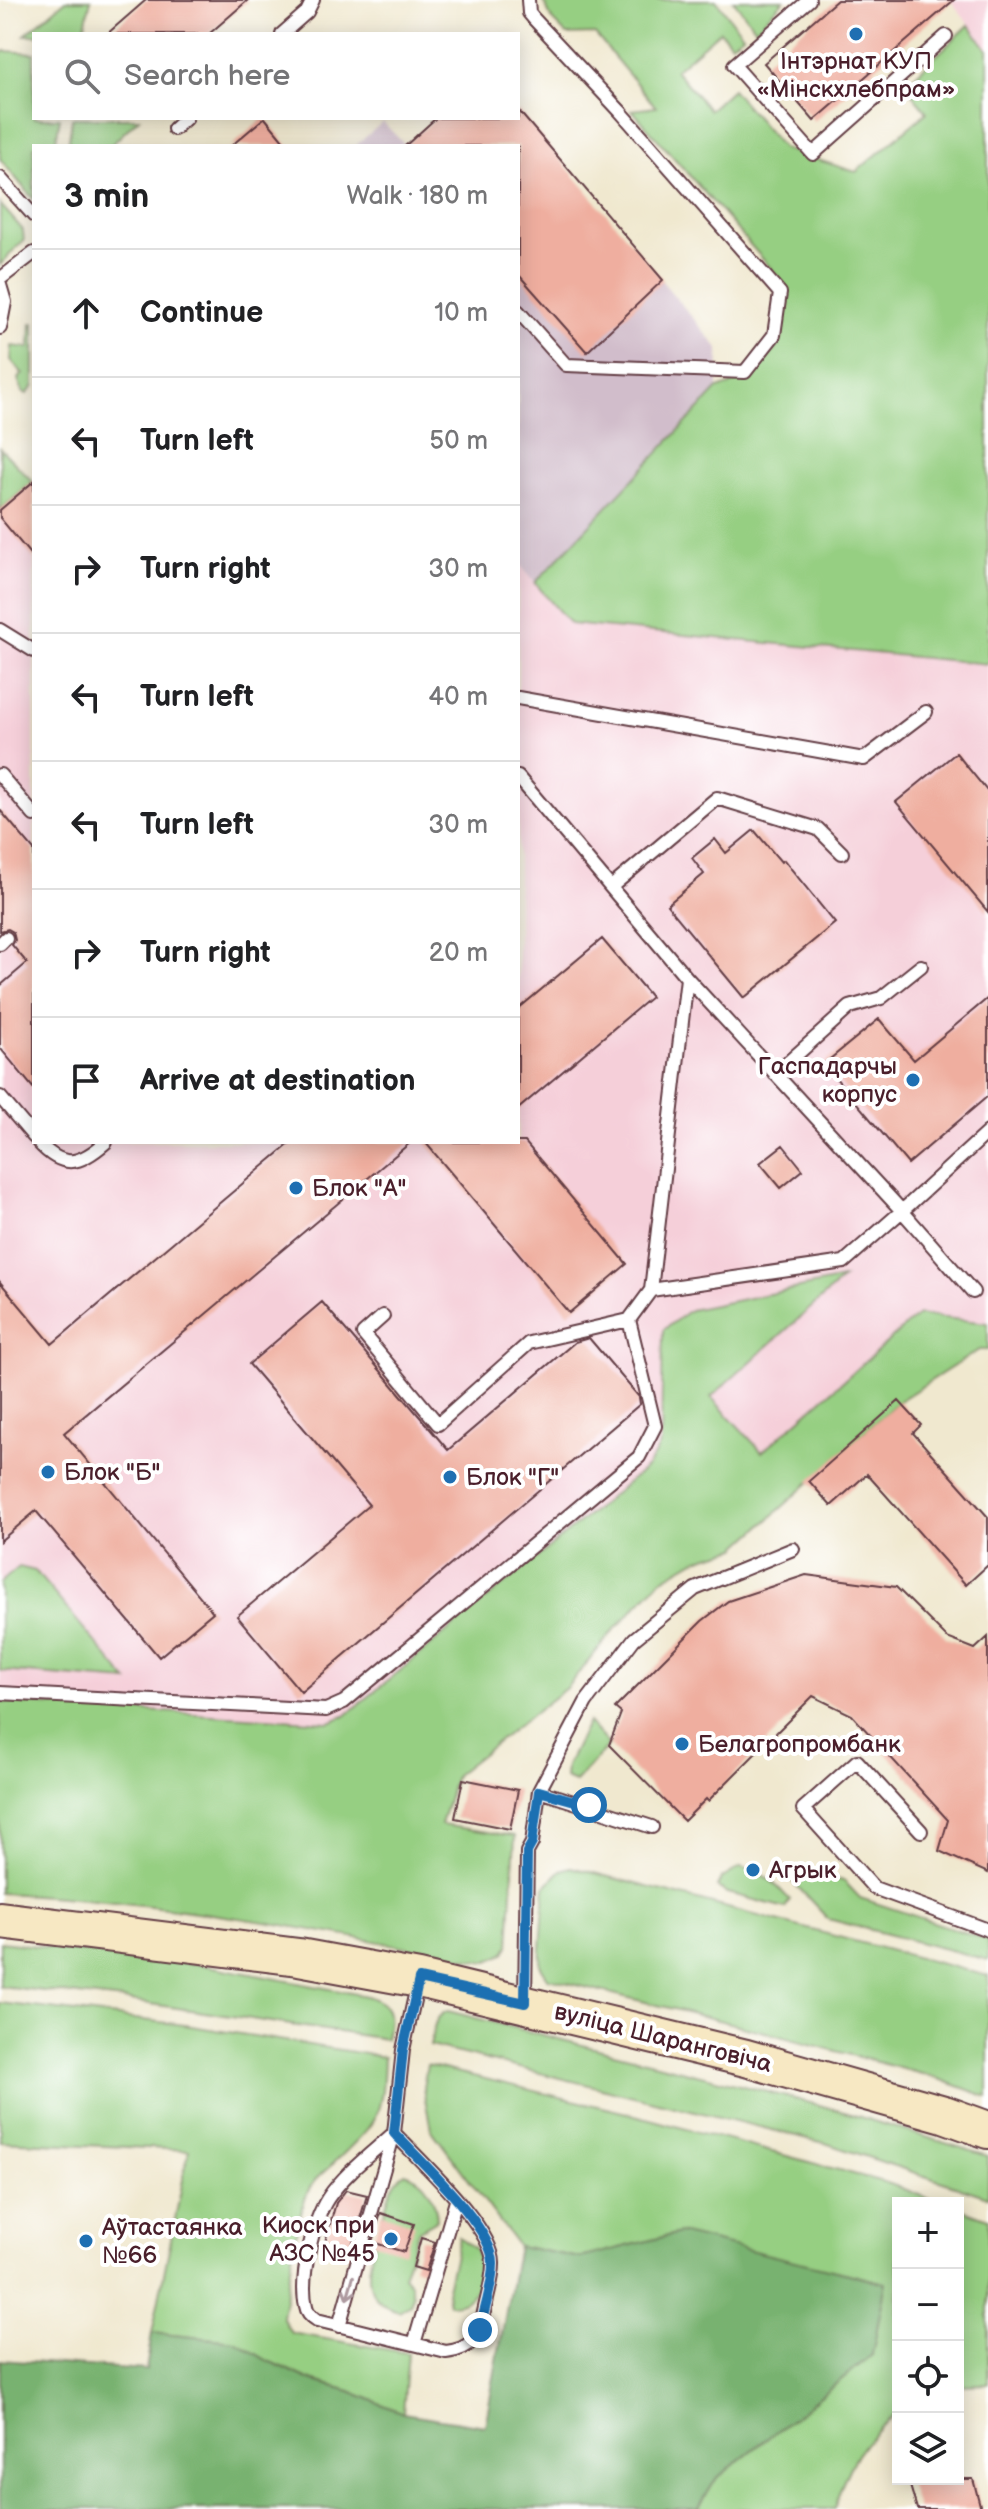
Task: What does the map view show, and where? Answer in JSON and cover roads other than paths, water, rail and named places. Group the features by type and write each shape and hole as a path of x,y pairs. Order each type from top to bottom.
{"main road":[{"name":"вуліца Шаранговіча","path":"0,1920 299,1957 419,1979 746,2058 944,2114 988,2130"}],"lane":[{"path":"284,32 307,12 313,0"},
{"path":"520,313 566,365 745,372 774,335 780,293 620,111 534,19 529,13 528,0"},
{"path":"809,0 734,65 813,154 946,36"},
{"path":"174,129 184,120"},
{"path":"0,178 32,214"},
{"path":"0,279 32,255"},
{"path":"0,285 5,302 0,328"},
{"path":"0,630 32,650"},
{"path":"520,698 864,759 926,712"},
{"path":"0,775 32,813"},
{"path":"520,779 687,978 973,1292"},
{"path":"611,887 717,798 818,829 842,853"},
{"path":"775,1074 850,1007 881,998 921,966"},
{"path":"383,1316 363,1334 438,1424 529,1343 629,1320 651,1290 687,978"},
{"path":"0,1097 32,1135"},
{"path":"651,1290 844,1262 988,1132"},
{"path":"40,1144 50,1155 68,1163 89,1157 104,1144"},
{"path":"0,1693 326,1710 344,1702 639,1457 655,1426 629,1320"},
{"path":"525,2003 527,1852 532,1843 539,1791 586,1702 634,1639 695,1589 793,1549"},
{"path":"921,1831 857,1761 803,1809 874,1888 988,1930"},
{"path":"539,1791 652,1827"},
{"path":"339,2326 394,2133 403,2050 419,1979"},
{"path":"394,2133 473,2219 489,2243 493,2263 480,2330 474,2342 461,2350 446,2352 317,2320 305,2306 305,2269 321,2211 340,2184 394,2133"},
{"path":"414,2344 456,2201"}],"place":[{"name":"Інтэрнат КУП «Мінскхлебпрам»","path":"856,34"},
{"name":"Гаспадарчы корпус","path":"913,1080"},
{"name":"Блок \"А\"","path":"296,1188"},
{"name":"Блок \"Б\"","path":"48,1472"},
{"name":"Блок \"Г\"","path":"450,1477"},
{"name":"Белагропромбанк","path":"682,1744"},
{"name":"Агрык","path":"753,1870"},
{"name":"Киоск при АЗС №45","path":"391,2239"},
{"name":"Аўтастаянка №66","path":"86,2241"}]}
